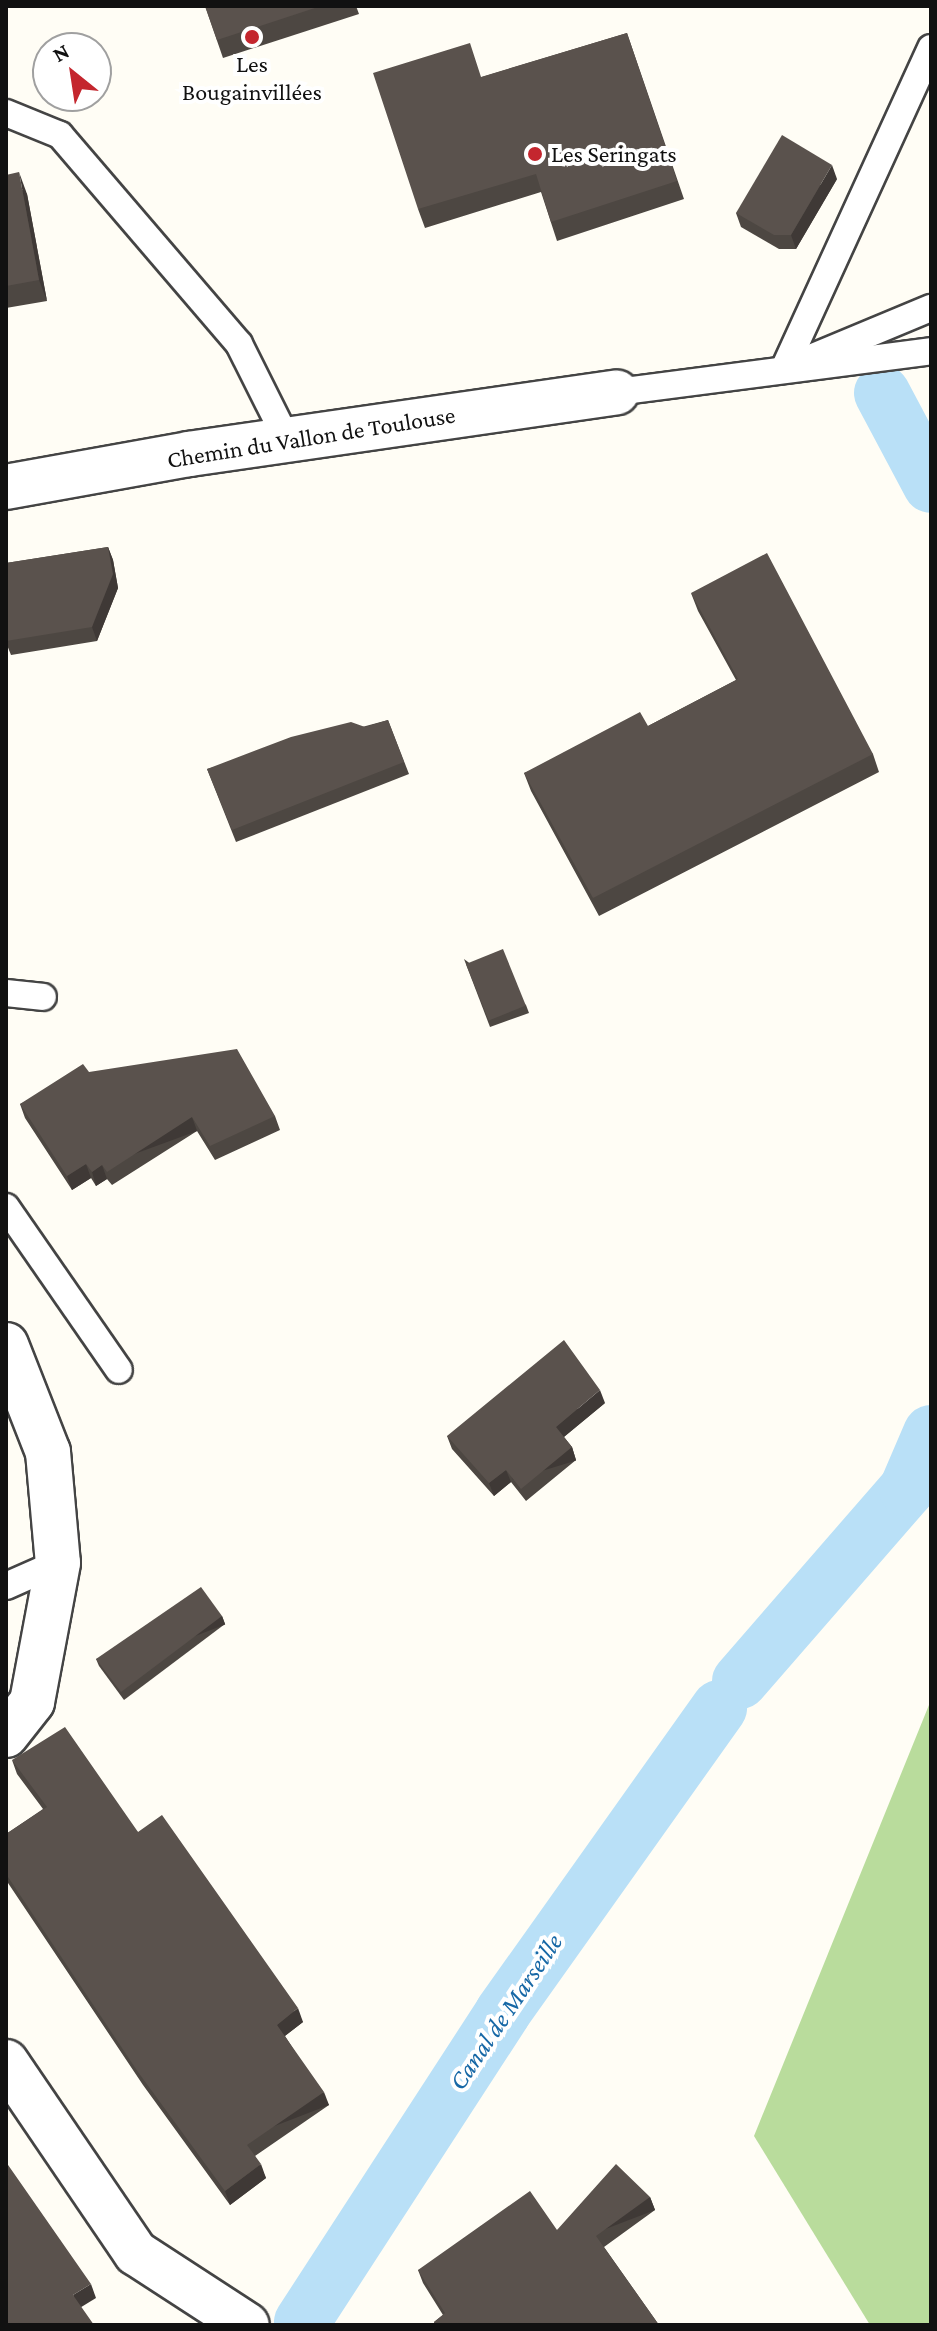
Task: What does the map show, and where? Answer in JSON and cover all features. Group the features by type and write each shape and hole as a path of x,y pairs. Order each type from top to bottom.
{"street":[{"name":"Chemin du Vallon de Toulouse","path":"6,487 287,440 617,392"},
{"path":"6,1345 48,1452 58,1563 32,1702 6,1735"},
{"path":"6,2062 136,2253 247,2325"}],"lane":[{"path":"784,369 931,48"},
{"path":"6,113 60,135 239,344 287,440"},
{"path":"784,369 931,308"},
{"path":"617,392 931,351"},
{"path":"6,993 43,997"},
{"path":"6,1207 119,1370"},
{"path":"6,1586 58,1563"}],"green space":[{"path":"931,1700 931,2325 870,2325 754,2136"}],"building":[{"path":"205,6 321,6 217,40"},
{"name":"Les Seringats","path":"627,33 677,181 551,222 536,174 418,209 373,73 470,43 481,77"},
{"path":"782,135 832,165 791,235 774,235 736,213"},
{"path":"19,172 39,280 6,286 6,175"},
{"path":"108,547 113,574 92,627 6,641 6,563"},
{"path":"767,553 873,754 593,898 524,773 640,712 648,726 738,679 691,593"},
{"path":"388,720 404,762 232,830 207,769 291,737 351,722 365,727"},
{"path":"503,949 526,1006 489,1021 466,964"},
{"path":"237,1049 275,1116 210,1146 192,1117 107,1172 102,1165 92,1172 86,1164 67,1176 20,1104 83,1064 89,1072"},
{"path":"564,1340 600,1390 556,1427 572,1447 521,1489 506,1470 489,1483 447,1436"},
{"path":"201,1587 222,1616 121,1692 96,1659"},
{"path":"65,1727 138,1832 162,1815 298,2008 277,2025 324,2092 247,2145 261,2164 225,2191 138,2072 6,1874 6,1834 47,1807 12,1760"},
{"path":"6,2162 91,2284 73,2295 94,2325 6,2325"},
{"path":"616,2164 650,2197 596,2236 659,2325 436,2325 434,2322 445,2313 418,2270 530,2191 557,2230"}],"waterway":[{"name":"Canal de Marseille","path":"882,393 931,485"},
{"name":"Canal de Marseille","path":"740,1681 907,1489 931,1433"},
{"name":"Canal de Marseille","path":"302,2322 503,2012 719,1708"}],"place":[{"name":"Les Bougainvillées","path":"252,37"},
{"name":"Les Seringats","path":"535,154"}]}
